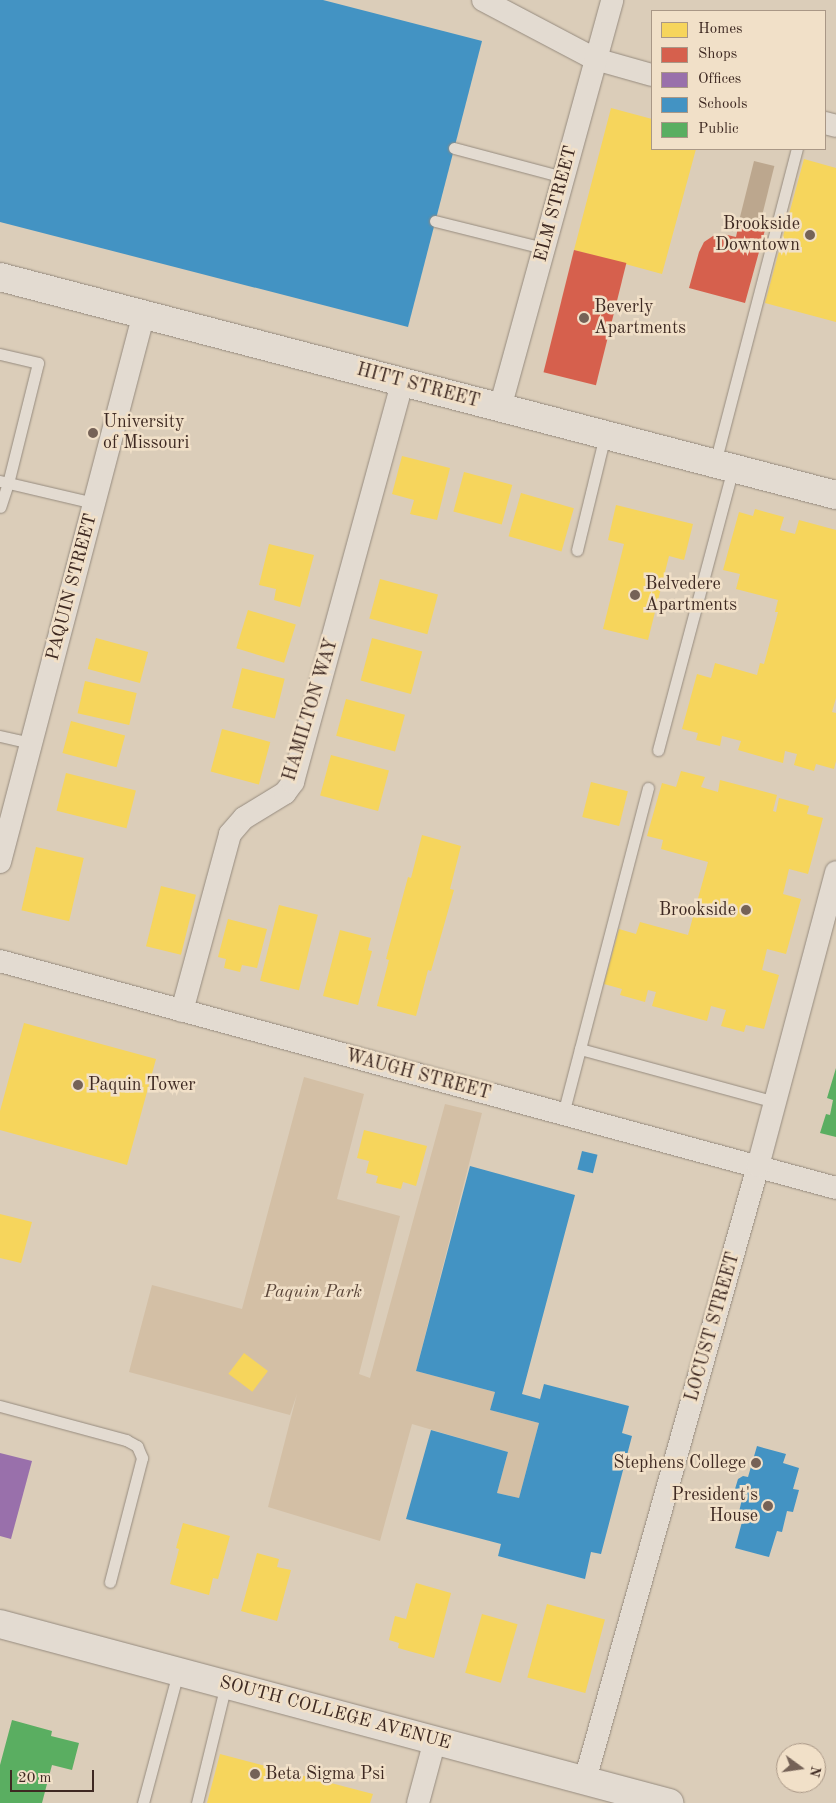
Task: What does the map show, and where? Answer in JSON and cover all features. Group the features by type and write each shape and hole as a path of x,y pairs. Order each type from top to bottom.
{"street":[{"path":"483,0 595,59 651,75"},
{"name":"ELM STREET","path":"500,408 612,0"},
{"name":"HITT STREET","path":"0,277 144,313 402,383 836,495"},
{"name":"PAQUIN STREET","path":"0,862 144,313"},
{"name":"HAMILTON WAY","path":"182,1011 230,834 244,818 284,793 292,782 402,383"},
{"name":"LOCUST STREET","path":"585,1780 758,1166 836,872"},
{"name":"WAUGH STREET","path":"0,961 836,1188"},
{"name":"SOUTH COLLEGE AVENUE","path":"0,1624 669,1803"},
{"path":"418,1803 435,1740"}],"lane":[{"path":"454,148 563,176"},
{"path":"658,750 797,150"},
{"path":"435,221 543,248"},
{"path":"0,354 38,363 4,482 0,507"},
{"path":"577,550 605,435"},
{"path":"4,482 94,503"},
{"path":"0,736 31,743"},
{"path":"563,1114 648,788"},
{"path":"580,1049 775,1102"},
{"path":"0,1406 126,1440 137,1446 142,1458 110,1582"},
{"path":"143,1803 178,1672"},
{"path":"197,1803 226,1684"}],"green space":[{"name":"Paquin Park","path":"304,1077 364,1094 337,1199 400,1216 359,1374 370,1378 445,1104 482,1113 416,1371 495,1392 490,1410 539,1423 519,1498 497,1493 508,1452 412,1424 380,1541 268,1507 297,1394 290,1415 129,1372 152,1285 242,1309"}],"shaded area":[{"path":"754,161 774,166 760,222 740,217"}],"building: Homes":[{"path":"611,108 651,119 651,150 696,150 662,274 574,250"},
{"name":"Brookside Downtown","path":"804,159 836,168 836,322 765,303"},
{"path":"402,456 450,468 437,520 410,514 414,500 392,494"},
{"path":"464,472 512,485 502,525 453,512"},
{"path":"521,493 574,508 561,551 509,536"},
{"name":"Belvedere Apartments","path":"616,505 693,524 684,560 669,556 648,640 603,629 624,544 608,540"},
{"path":"755,509 784,517 780,530 795,534 799,520 836,530 836,698 832,712 836,713 836,761 834,769 816,764 814,771 794,765 797,754 785,751 783,763 738,750 741,741 722,736 720,746 696,740 698,733 682,729 697,674 711,678 715,663 757,675 760,663 764,664 778,612 775,612 778,600 736,589 740,574 723,570 739,512 753,516"},
{"path":"269,544 314,555 300,607 274,600 276,589 259,585"},
{"path":"380,579 438,595 427,634 369,619"},
{"path":"248,610 296,625 284,663 236,648"},
{"path":"96,638 148,652 140,683 88,669"},
{"path":"372,638 422,651 411,694 361,681"},
{"path":"242,668 285,679 275,718 232,708"},
{"path":"85,681 137,693 129,725 78,713"},
{"path":"346,699 405,715 395,751 336,736"},
{"path":"71,721 125,735 117,767 62,753"},
{"path":"222,729 270,742 259,784 211,772"},
{"path":"331,755 389,771 378,811 320,796"},
{"name":"Brookside","path":"681,771 705,777 701,787 718,792 720,780 777,795 773,811 776,812 779,798 809,806 807,814 823,818 808,874 789,869 783,894 801,899 786,954 767,949 762,970 779,975 764,1029 746,1025 744,1032 721,1026 726,1010 711,1006 707,1021 652,1006 656,992 648,990 645,1002 620,995 622,989 604,984 619,929 636,934 640,922 688,935 708,862 661,849 663,840 647,836 662,783 676,787"},
{"path":"66,773 136,790 126,828 57,811"},
{"path":"591,782 628,791 619,826 582,817"},
{"path":"422,835 461,846 450,889 454,890 431,971 428,970 416,1016 377,1006 389,960 386,959 408,877 411,878"},
{"path":"36,847 84,858 69,921 21,910"},
{"path":"161,886 196,895 181,955 146,946"},
{"path":"279,905 318,915 299,990 260,981"},
{"path":"228,919 267,929 257,968 242,965 240,972 224,968 226,959 218,957"},
{"path":"340,930 371,938 368,950 372,951 358,1005 323,996"},
{"name":"Paquin Tower","path":"24,1023 156,1059 127,1165 0,1130 0,1111"},
{"path":"364,1130 427,1146 416,1186 403,1182 401,1189 376,1183 378,1176 366,1173 369,1161 357,1158"},
{"path":"0,1214 32,1222 21,1263 0,1258"},
{"path":"244,1353 268,1371 252,1392 228,1374"},
{"path":"183,1523 230,1536 218,1579 213,1578 209,1595 170,1584 179,1549 176,1548"},
{"path":"257,1553 279,1559 277,1567 291,1570 277,1621 241,1611"},
{"path":"416,1583 451,1593 434,1658 398,1648 399,1643 389,1640 395,1616 406,1619"},
{"path":"547,1604 605,1620 585,1693 527,1677"},
{"path":"482,1614 518,1624 501,1683 465,1673"},
{"name":"Beta Sigma Psi","path":"220,1754 373,1794 370,1803 207,1803"}],"building: Shops":[{"path":"739,223 765,230 745,303 689,288 699,252 704,242 713,236 723,234 736,237"},
{"name":"Beverly Apartments","path":"574,250 626,263 596,385 544,372"}],"building: Offices":[{"path":"0,1453 32,1461 11,1539 0,1536"}],"building: Schools":[{"path":"0,0 323,0 482,41 408,327 0,222"},
{"path":"582,1151 598,1155 593,1173 577,1169"},
{"path":"470,1166 575,1195 522,1394 540,1399 544,1384 629,1406 622,1433 632,1436 601,1554 591,1552 585,1579 498,1556 501,1544 406,1519 431,1430 508,1452 497,1493 519,1498 539,1423 490,1410 495,1392 416,1371"},
{"name":"President's House","path":"757,1446 786,1454 783,1463 799,1468 793,1489 799,1490 793,1512 787,1511 782,1532 777,1531 769,1557 735,1548 742,1522 738,1516 743,1495 737,1494 735,1489 738,1479 743,1476 748,1477"}],"building: Public":[{"path":"836,1068 836,1137 820,1133 826,1114 830,1115 833,1100 827,1098"},
{"path":"12,1720 52,1731 51,1736 79,1743 72,1770 52,1765 42,1803 0,1803 0,1765"}],"place":[{"name":"Brookside Downtown","path":"810,235"},
{"name":"Beverly Apartments","path":"584,318"},
{"name":"University of Missouri","path":"93,433"},
{"name":"Belvedere Apartments","path":"635,595"},
{"name":"Brookside","path":"746,910"},
{"name":"Paquin Tower","path":"78,1085"},
{"name":"Stephens College","path":"756,1463"},
{"name":"President's House","path":"768,1506"},
{"name":"Beta Sigma Psi","path":"255,1774"}]}
